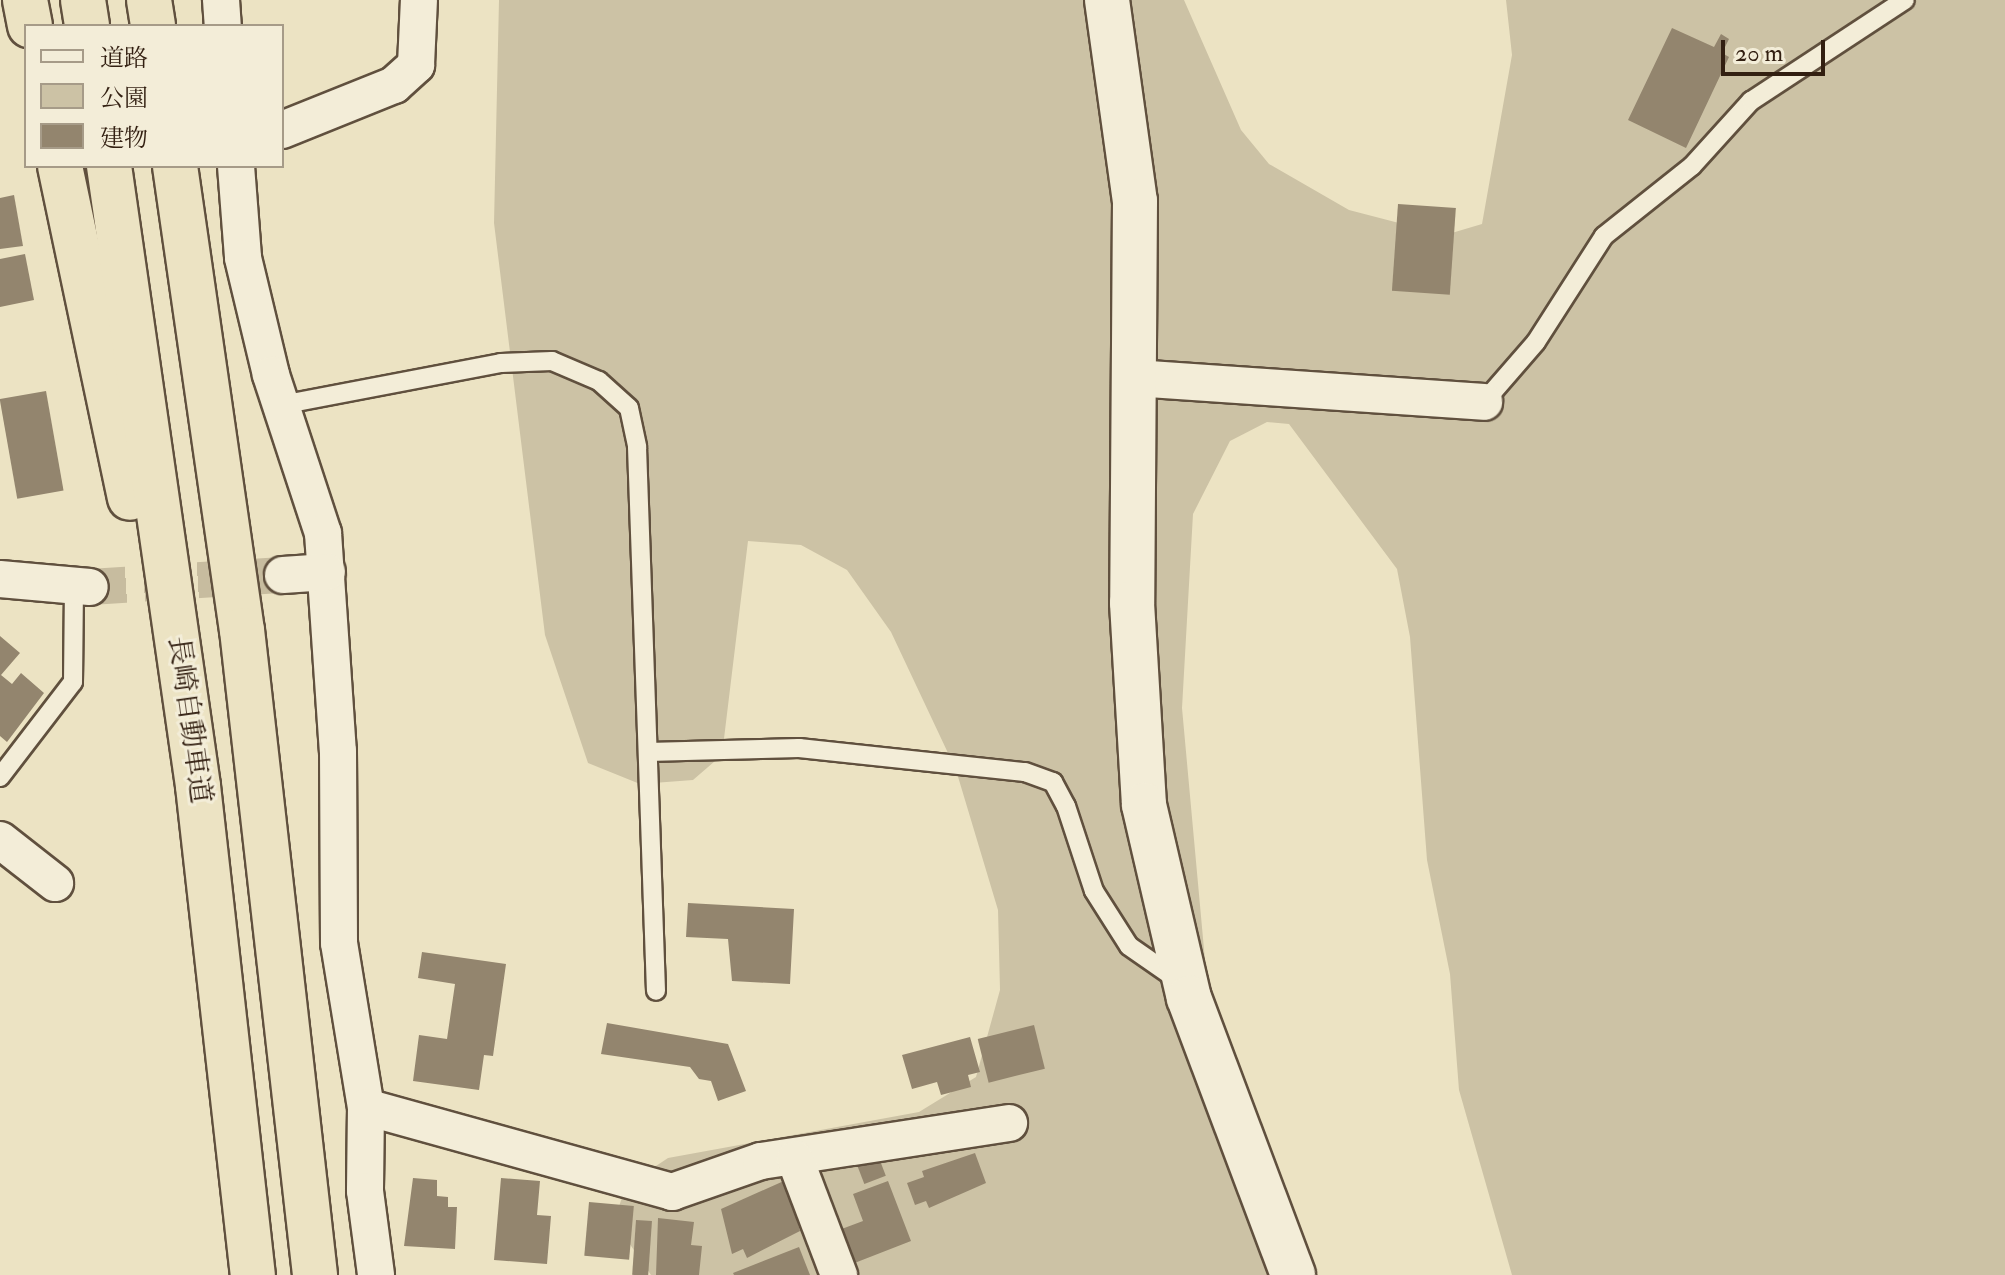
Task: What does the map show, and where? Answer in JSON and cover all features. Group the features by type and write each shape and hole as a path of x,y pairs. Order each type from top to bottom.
{"highway":[{"path":"25,0 30,24"},
{"path":"83,0 87,24"},
{"path":"149,0 153,24"},
{"path":"60,168 135,526 240,1143"},
{"name":"長崎自動車道","path":"109,168 198,786 253,1275"},
{"path":"175,168 242,630 315,1275"}],"street":[{"path":"284,129 394,85 416,65 419,0"},
{"path":"1107,0 1135,201 1132,603 1144,805 1186,985 1221,1093 1293,1275"},
{"path":"236,168 243,258 281,405 323,533 338,751 339,943 366,1107 365,1191 376,1275"},
{"path":"1134,378 1484,402"},
{"path":"283,575 327,572"},
{"path":"0,579 82,586"},
{"path":"0,840 55,883"},
{"path":"366,1107 672,1192 761,1161 795,1159 1009,1123"},
{"path":"795,1159 839,1275"}],"lane":[{"path":"1484,402 1536,342 1604,236 1692,166 1751,101 1905,0"},
{"path":"281,405 486,365 552,361 599,381 629,408 637,447 656,991"},
{"path":"0,777 73,682 82,586"},
{"path":"648,752 799,748 1025,772 1053,782 1094,891 1129,946 1186,985"}],"green space":[{"path":"499,0 1184,0 1241,130 1269,164 1349,210 1445,235 1482,224 1512,55 1506,0 2005,0 2005,1275 1512,1275 1459,1090 1450,974 1427,860 1410,637 1397,569 1289,424 1267,422 1230,441 1193,514 1182,708 1206,971 1252,1174 1287,1275 651,1275 614,1221 626,1186 668,1158 919,1112 976,1077 1000,990 998,910 956,770 891,632 847,570 801,545 748,541 722,755 693,780 640,784 588,763 545,635 494,223"}],"building":[{"path":"1672,28 1714,47 1721,34 1729,39 1722,53 1729,57 1686,148 1628,120"},
{"path":"14,195 23,246 0,249 0,198"},
{"path":"1398,204 1456,208 1450,295 1392,291"},
{"path":"25,254 34,300 0,307 0,259"},
{"path":"46,391 64,490 17,499 0,399"},
{"path":"0,636 20,653 1,675 12,684 21,673 44,693 7,742 0,736"},
{"path":"688,903 794,909 790,984 732,981 728,939 686,937"},
{"path":"422,952 506,964 493,1056 484,1055 479,1090 413,1081 419,1035 447,1039 455,984 418,978"},
{"path":"607,1023 728,1044 746,1091 718,1101 711,1081 699,1079 690,1067 601,1054"},
{"path":"1034,1025 1045,1069 989,1083 978,1039"},
{"path":"970,1037 980,1072 968,1075 971,1087 941,1095 937,1082 912,1089 902,1055"},
{"path":"975,1153 986,1183 929,1208 926,1201 915,1205 907,1183 924,1177 922,1171"},
{"path":"879,1158 886,1176 864,1184 858,1166"},
{"path":"413,1178 437,1180 437,1196 448,1197 448,1207 457,1207 455,1249 404,1246"},
{"path":"501,1178 540,1181 537,1215 551,1216 547,1264 494,1260"},
{"path":"786,1180 800,1231 747,1258 743,1249 732,1254 721,1209"},
{"path":"888,1181 911,1241 852,1264 839,1230 863,1221 853,1194"},
{"path":"589,1202 634,1206 629,1260 584,1256"},
{"path":"658,1218 694,1222 691,1245 702,1246 699,1275 656,1275"},
{"path":"636,1220 652,1221 648,1275 632,1275"},
{"path":"799,1247 810,1275 733,1273"}],"tunnel":[{"path":"90,587 283,575"}]}
